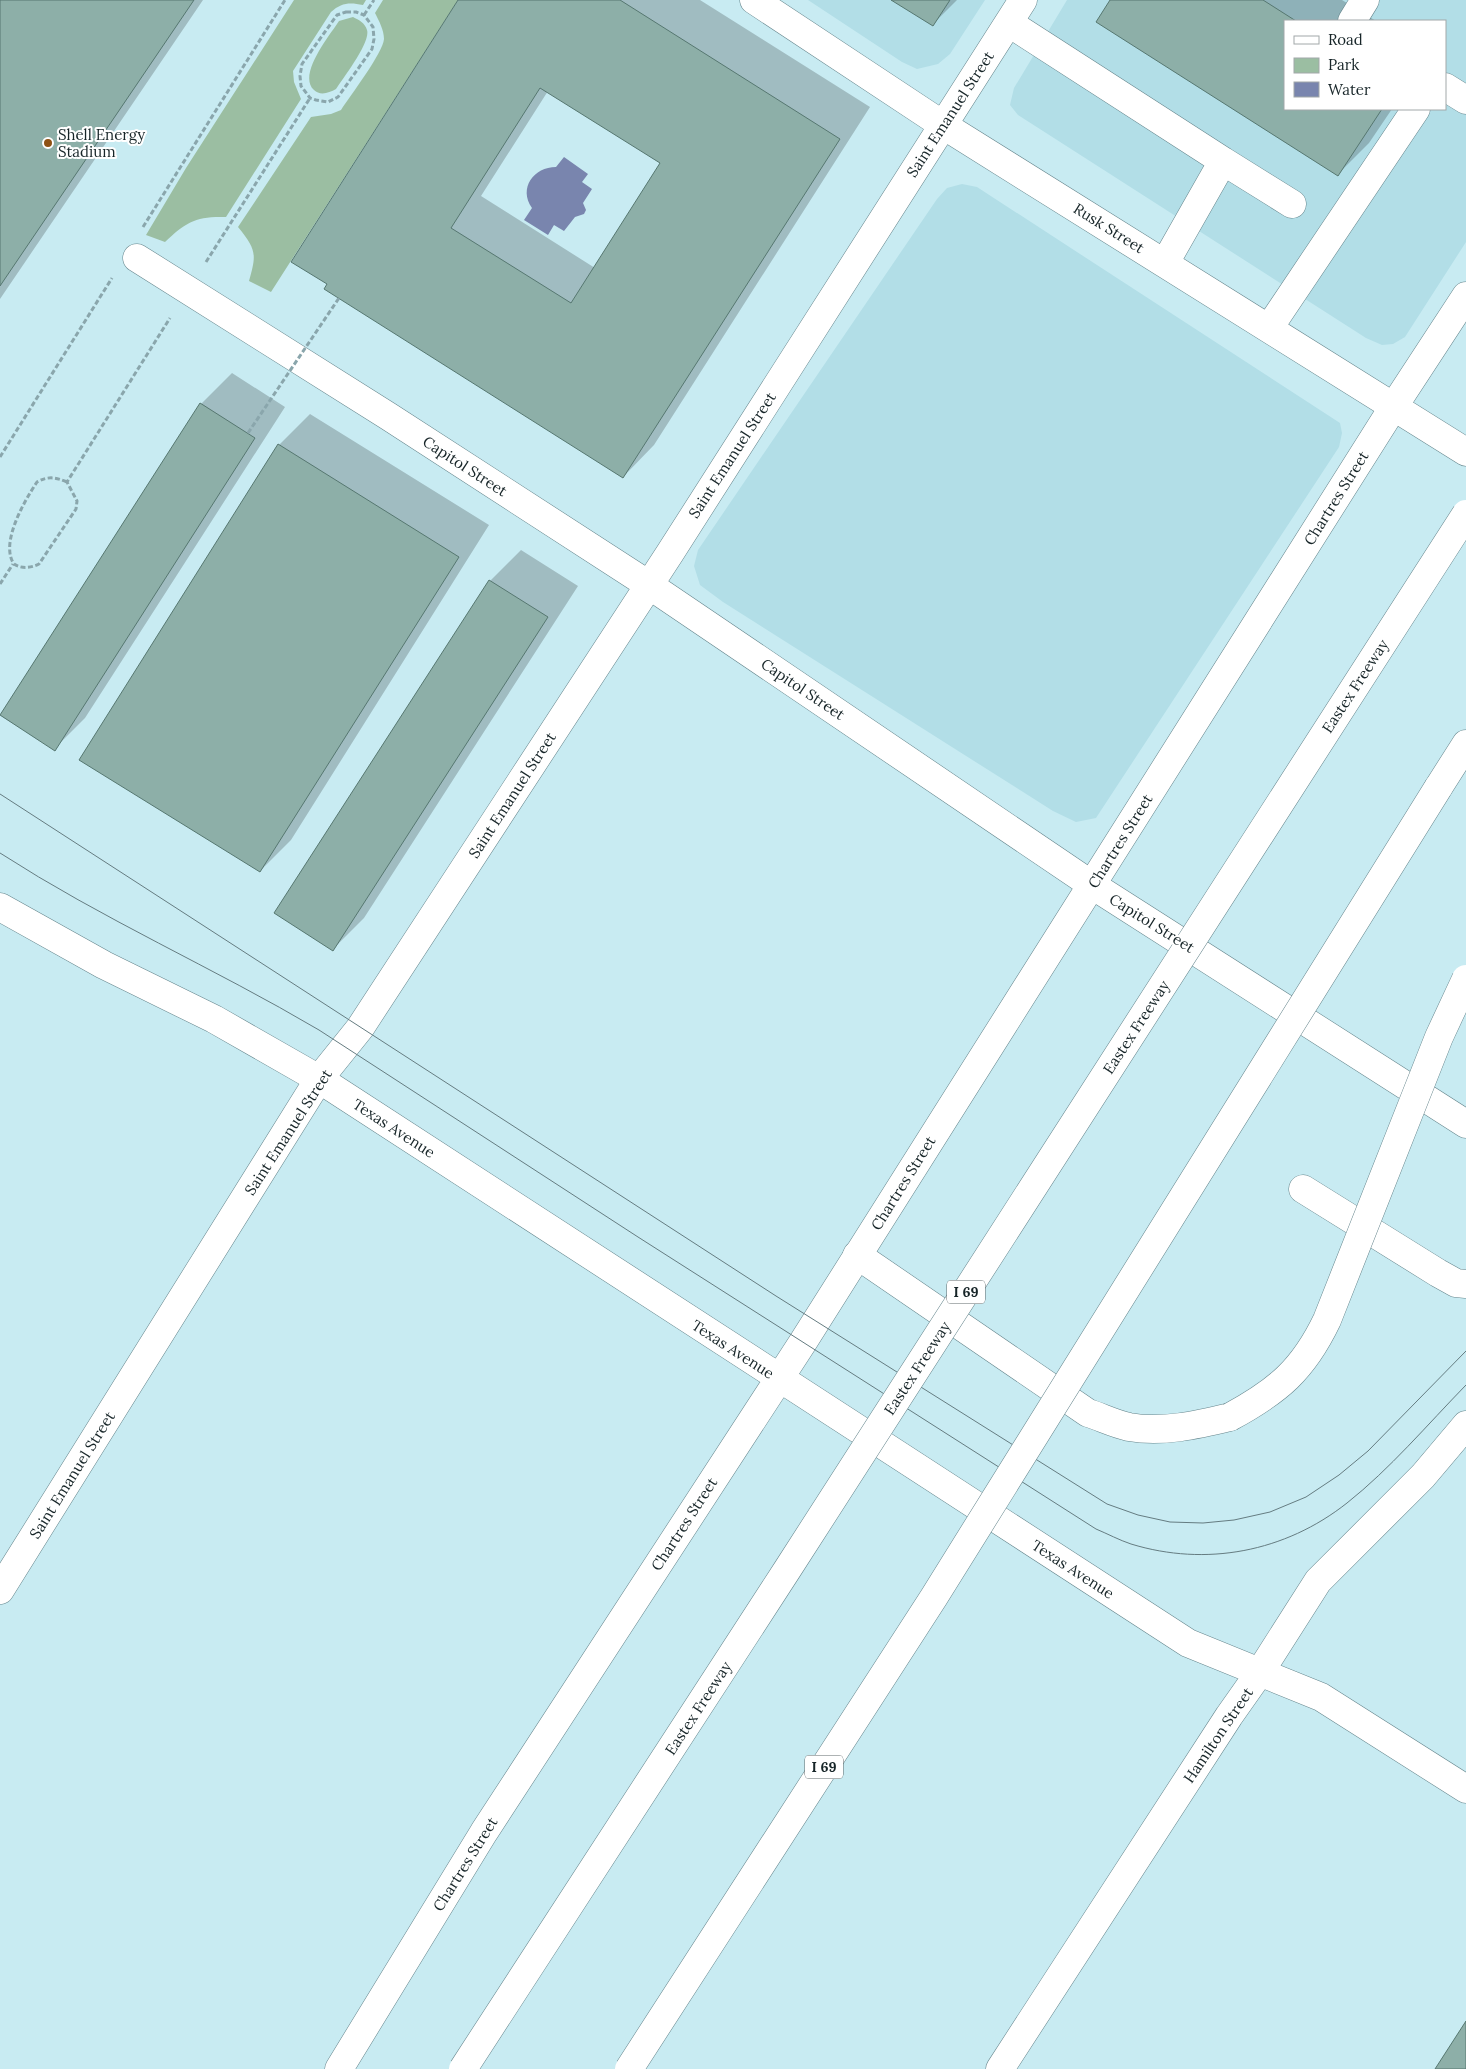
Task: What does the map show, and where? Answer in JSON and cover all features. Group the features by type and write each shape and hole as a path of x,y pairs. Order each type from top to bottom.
{"main road":[{"name":"Rusk Street","path":"754,0 943,125 1466,452"},
{"name":"Saint Emanuel Street","path":"0,1590 320,1079 360,1028 648,585 1023,0"},
{"path":"1353,20 1365,0"},
{"path":"1009,23 1292,204"},
{"path":"1446,88 1466,100"},
{"path":"1269,328 1415,110"},
{"path":"1166,264 1223,161"},
{"name":"Capitol Street","path":"132,255 388,416 648,585 1092,885 1466,1124"},
{"name":"Chartres Street","path":"339,2069 484,1832 779,1379 1394,406 1466,296"},
{"name":"Eastex Freeway","path":"463,2069 787,1570 1466,514"},
{"name":"I 69","path":"629,2069 939,1589 1466,744"},
{"name":"Texas Avenue","path":"0,907 104,965 214,1019 320,1079 1188,1644 1321,1697 1466,1788"},
{"path":"858,1254 1088,1413 1128,1427 1163,1429 1198,1425 1230,1417 1276,1389 1299,1366 1315,1345 1327,1320 1439,1037 1466,979"},
{"path":"1303,1188 1456,1283 1466,1284"},
{"name":"Hamilton Street","path":"1000,2069 1318,1581 1423,1476 1466,1425"}],"path":[{"path":"0,457 132,255 285,0"},
{"path":"364,15 374,0"},
{"path":"346,12 356,12 364,15 373,27 374,39 372,49 338,97 328,102 310,98 301,86 302,64 337,15 346,12"},
{"path":"67,482 310,98"},
{"path":"248,434 339,298"},
{"path":"6,557 17,567 31,568 39,564 76,509 77,501 67,482 56,477 45,478 37,482 9,523"},
{"path":"0,584 13,564"}],"shaded area":[{"path":"808,0 985,0 950,54 938,64 917,69 902,62"},
{"path":"1067,0 1466,0 1466,242 1405,337 1393,344 1382,345 1366,338 1018,115 1010,105 1014,88"},
{"path":"962,184 977,187 1340,423 1342,433 1339,447 1096,818 1076,822 1053,811 723,602 700,585 694,566 698,550 937,199 947,188"}],"green space":[{"path":"294,0 366,0 363,5 346,4 331,12 293,71 294,82 301,99 226,217 199,219 186,225 165,242 146,235 186,168"},
{"path":"383,0 458,0 271,292 249,281 254,258 252,247 238,227 311,117 331,114 341,110 372,64 384,39 375,13"},
{"path":"353,17 360,21 367,30 365,43 336,89 325,93 316,92 310,83 309,75 312,65 339,21"}],"water":[{"path":"564,157 588,174 582,182 592,189 583,203 586,210 584,214 575,217 564,231 554,225 548,235 524,220 532,208 528,200 528,186 530,180 535,175 548,168 556,167"}],"building":[{"name":"Shell Energy Stadium","path":"0,0 194,0 0,286"},
{"path":"458,0 620,0 840,139 623,478 324,289 327,284 291,262","holes":["540,88 660,163 571,303 451,228"]},
{"path":"891,0 950,0 933,26"},
{"path":"1110,0 1263,0 1294,20 1284,20 1284,110 1381,110 1338,176 1096,22"},
{"path":"200,403 255,438 55,751 0,715"},
{"path":"278,444 459,557 260,872 79,760"},
{"path":"489,580 548,617 333,951 274,913"},
{"path":"1466,2021 1466,2069 1435,2069"}],"tram line":[{"path":"0,794 776,1296 1107,1504 1138,1515 1170,1522 1203,1523 1234,1520 1270,1512 1306,1497 1339,1475 1368,1451 1466,1351"},
{"path":"0,853 78,900 239,985 319,1030 638,1237 1096,1529 1131,1544 1159,1551 1216,1554 1271,1544 1298,1533 1323,1520 1363,1490 1466,1385"}],"place":[{"name":"Shell Energy Stadium","path":"48,143"}]}
